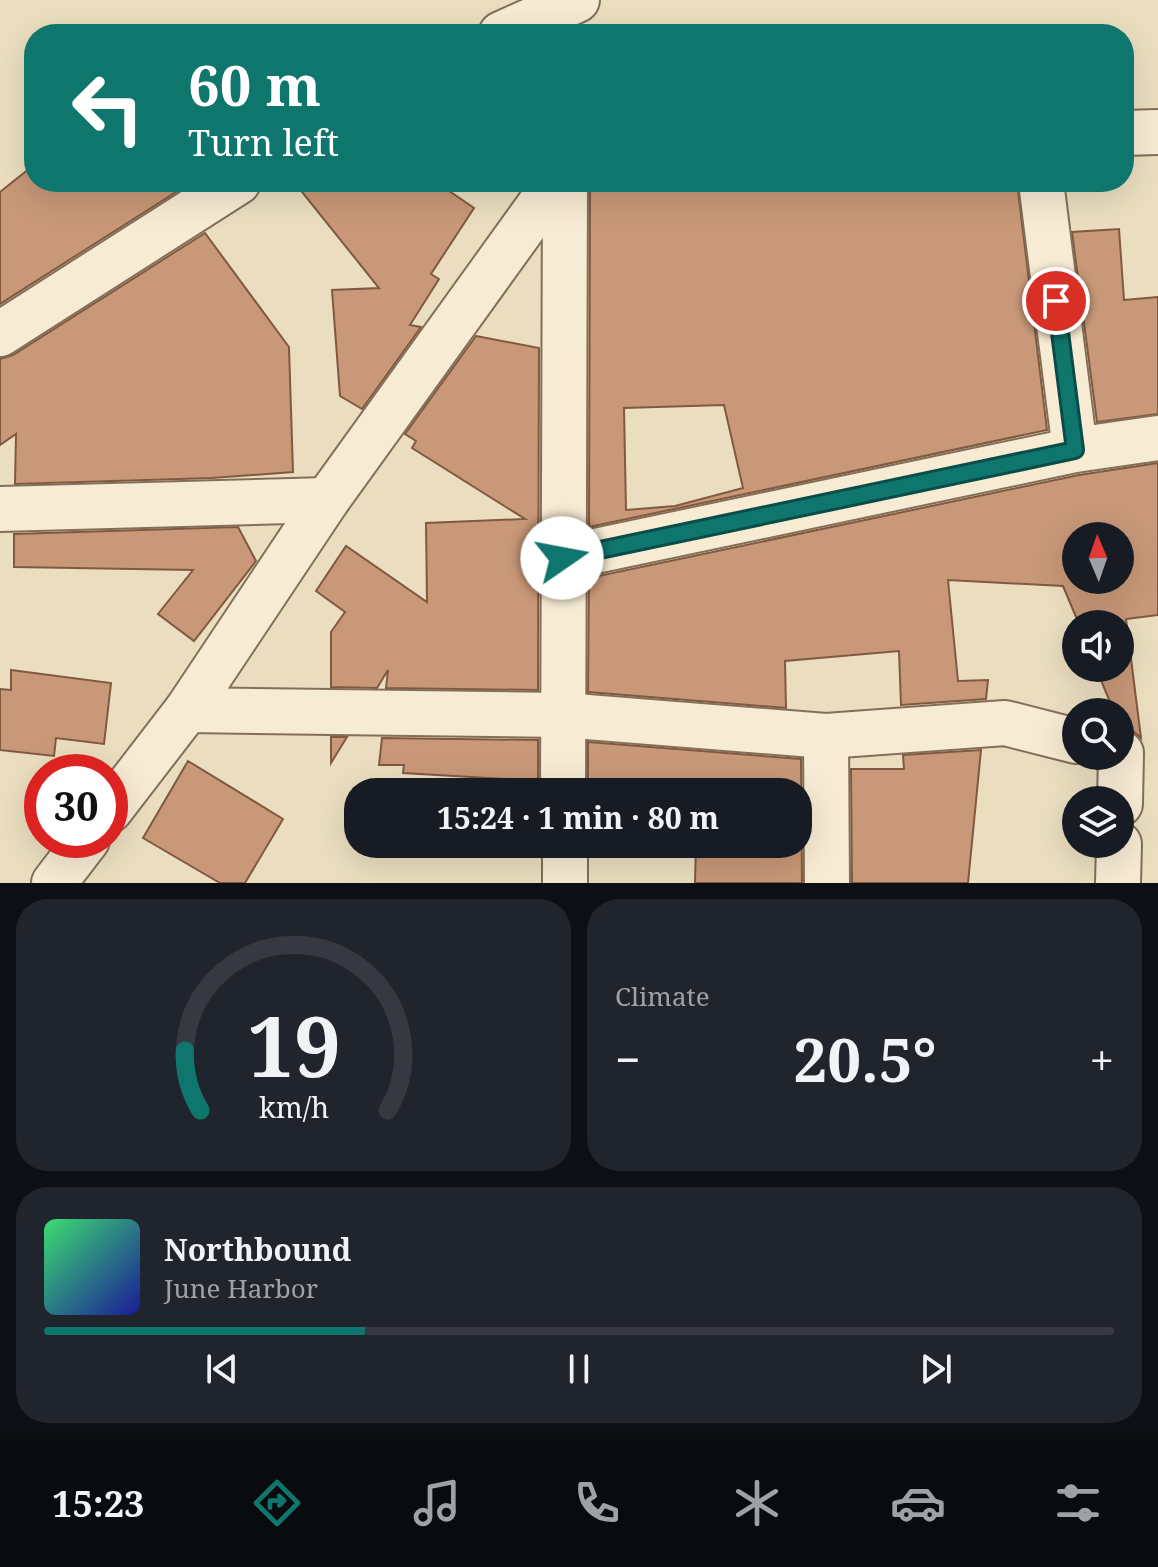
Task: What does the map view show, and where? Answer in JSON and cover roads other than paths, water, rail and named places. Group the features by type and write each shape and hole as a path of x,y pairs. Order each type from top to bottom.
{"street":[{"path":"523,24 577,0"},
{"path":"582,24 586,0"},
{"path":"1134,133 1158,132"},
{"path":"0,334 222,192"},
{"path":"128,787 187,710 327,500 549,192"},
{"path":"563,778 565,192"},
{"path":"1042,192 1075,450"},
{"path":"562,558 1075,450 1158,438"},
{"path":"0,509 327,500"},
{"path":"187,710 562,715 826,736 1005,723 1062,737"},
{"path":"826,736 827,883"},
{"path":"54,883 73,858"},
{"path":"565,858 565,883"},
{"path":"1118,883 1119,858"}]}
